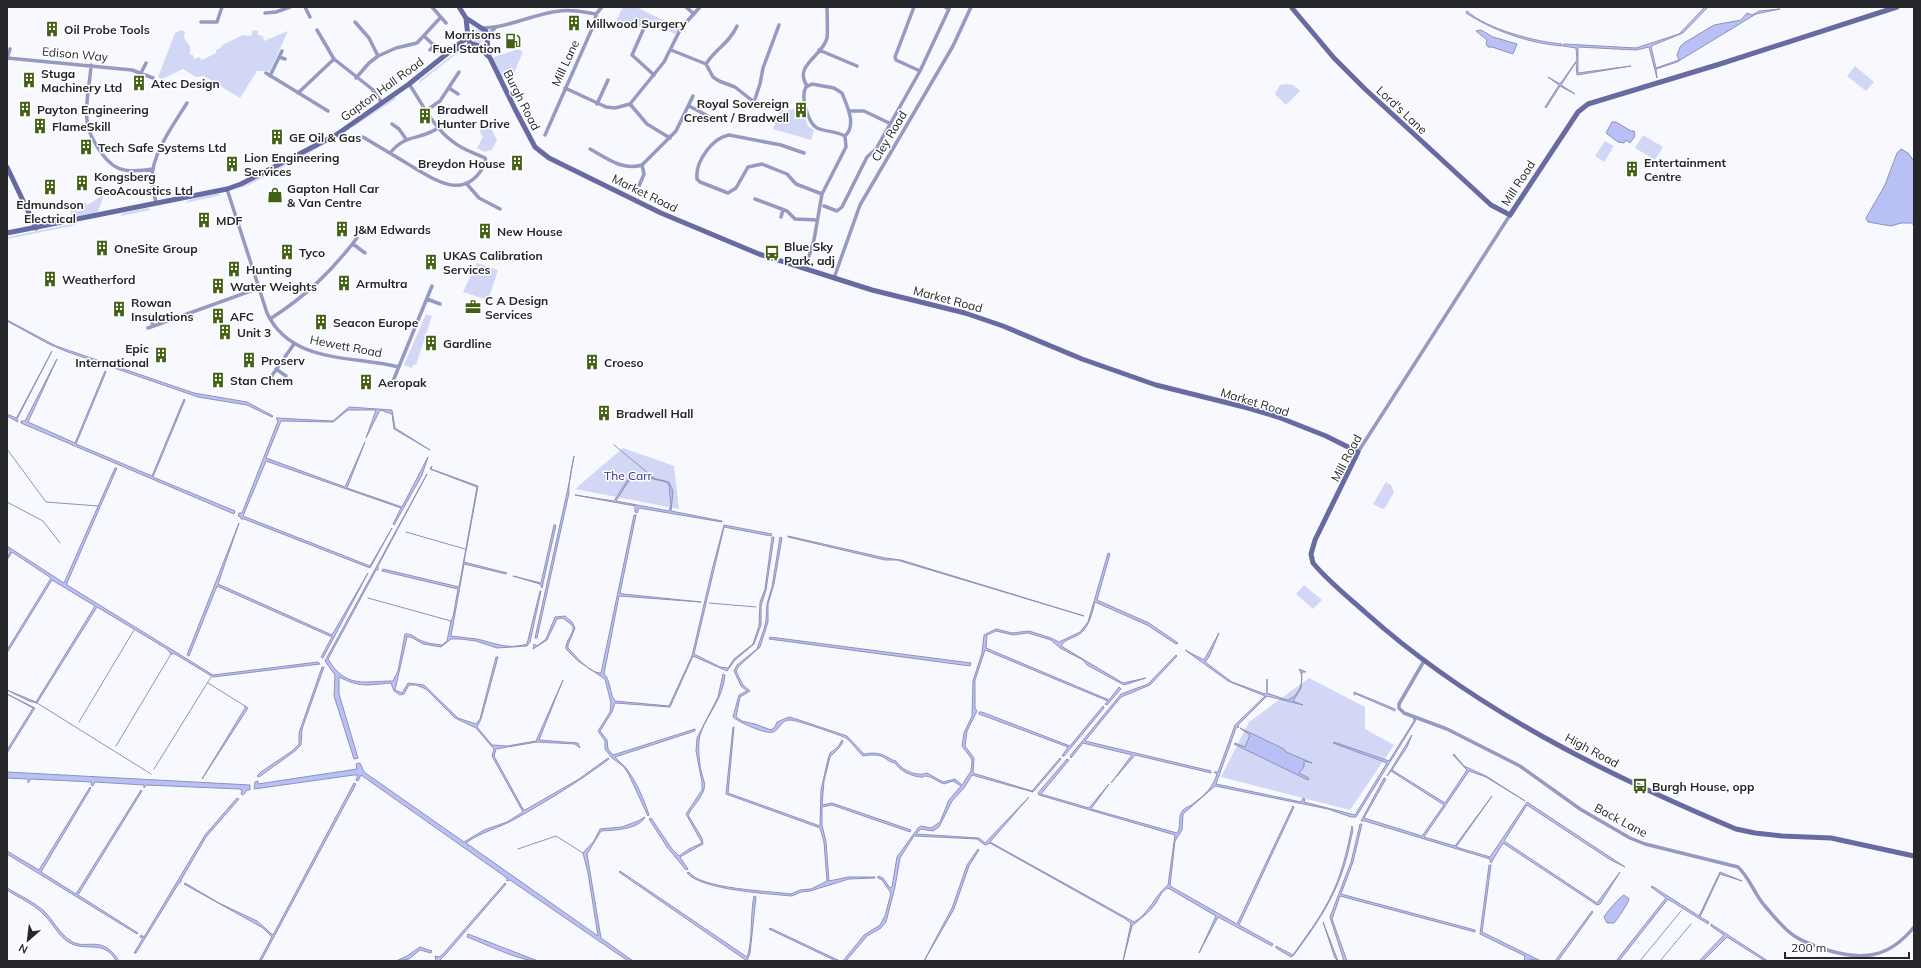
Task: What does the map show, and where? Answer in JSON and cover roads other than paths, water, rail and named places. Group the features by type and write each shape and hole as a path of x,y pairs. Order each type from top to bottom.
{"street":[{"path":"201,22 217,22 222,7"},
{"path":"265,13 276,12 290,7"},
{"path":"305,7 310,17"},
{"path":"432,7 446,23"},
{"name":"Burgh Road","path":"459,7 466,18 486,31 489,56 516,111 535,147 539,151"},
{"name":"Mill Lane","path":"545,134 595,22 596,14 602,7"},
{"path":"686,7 694,14"},
{"path":"565,88 598,104 616,108 630,104 664,62 681,28 700,7"},
{"path":"808,86 805,81 804,71 827,38 827,7"},
{"path":"914,7 895,58 896,60 920,71"},
{"path":"824,206 832,210 840,210 867,157 876,149 889,123 920,71 949,9 945,7"},
{"name":"Cley Road","path":"834,278 860,205 952,46 971,7"},
{"name":"Lord's Lane","path":"1292,7 1334,58 1365,89 1491,205 1510,215"},
{"name":"Mill Road","path":"1311,558 1315,540 1358,452 1578,112 1588,104 1720,64 1897,7"},
{"path":"468,34 472,28 497,26 557,11 570,10 596,14"},
{"path":"356,78 369,63 378,56 396,48 417,43 441,17"},
{"name":"Burgh Road","path":"466,18 468,34 476,45 489,56"},
{"path":"355,22 369,38 378,56"},
{"path":"476,45 487,38 497,26"},
{"path":"706,64 715,51 727,43 737,26"},
{"path":"754,102 763,68 779,26"},
{"path":"644,28 632,54 654,75"},
{"path":"317,30 334,59 356,78 372,89 382,103"},
{"name":"Gapton Hall Road","path":"7,233 227,189 241,184 328,140 409,84 468,34"},
{"path":"424,36 440,50"},
{"path":"430,50 434,45"},
{"name":"Gapton Hall Road","path":"447,53 459,48 476,45"},
{"name":"Edison Way","path":"10,48 7,59 91,65 132,70 153,78"},
{"path":"282,50 268,75 328,111"},
{"path":"671,50 706,64 713,77 735,87 754,102 779,109"},
{"path":"819,50 857,66"},
{"path":"279,57 285,59"},
{"path":"298,93 334,59"},
{"path":"141,73 146,63"},
{"path":"91,65 87,121 91,135 101,154 120,170 134,172 153,169"},
{"path":"426,110 440,101 459,72"},
{"path":"598,104 608,80"},
{"path":"363,137 444,184 455,186 466,183 474,179 481,172 486,162 485,158 453,142 438,128 409,84"},
{"path":"805,269 818,220 822,194 846,147 845,136 850,127 849,111 840,90 812,84 808,86 804,90 802,97 814,125 845,136"},
{"path":"449,88 458,94"},
{"path":"590,149 621,166 627,167 642,165 670,138 680,124 693,96"},
{"path":"156,203 152,184 153,169 167,137 187,103"},
{"path":"630,104 647,124 670,138"},
{"path":"688,106 708,116"},
{"path":"849,111 864,111 889,123"},
{"path":"392,124 399,129 406,138"},
{"path":"542,127 548,130"},
{"path":"390,153 397,144 406,138 423,136 438,128"},
{"path":"804,153 780,145 728,135 724,136 708,148 698,168 697,179 700,182 728,193 736,188 748,167 762,164 787,174 796,184 822,194"},
{"name":"Market Road","path":"539,151 549,158 665,215 759,254 834,278 1003,326 1082,359 1156,385 1278,417 1326,436 1358,452"},
{"path":"639,186 644,174 642,165"},
{"path":"7,167 36,228"},
{"path":"466,183 479,198 500,209"},
{"name":"Hewett Road","path":"227,189 270,319 284,337 294,344 312,351 399,367"},
{"path":"755,199 783,210 795,219 818,220"},
{"path":"781,217 783,210"},
{"path":"270,319 298,301 322,279 357,238"},
{"path":"353,244 365,253"},
{"path":"391,386 432,286"},
{"path":"148,328 259,288"},
{"path":"427,299 440,304"},
{"path":"150,315 153,326"},
{"path":"271,377 294,344"},
{"path":"276,369 286,376"},
{"name":"High Road","path":"1311,558 1317,568 1336,586 1424,661 1485,702 1584,759 1736,828 1755,833 1782,836 1831,838 1914,856"},
{"name":"Back Lane","path":"1424,661 1399,704 1399,708 1404,713 1448,729 1520,766 1580,809 1630,838 1645,844 1738,867 1743,871 1763,903 1795,937 1810,944 1837,953 1866,956 1890,950 1904,940 1914,927"}],"water":[{"path":"1705,7 1708,7 1683,33 1651,46 1656,68 1679,60 1677,55 1680,47 1684,43 1714,25 1741,20 1747,13 1752,15 1759,11 1780,9 1756,14 1677,62 1656,69 1657,78 1649,47 1636,50 1578,47 1578,73 1631,66 1577,75 1576,62 1561,85 1575,94 1560,86 1546,108 1545,107 1559,85 1548,77 1560,84 1577,60 1576,48 1563,46 1564,44 1636,48 1679,34"},
{"path":"1467,11 1476,18 1512,34 1539,41 1562,44 1562,46 1524,39 1500,31 1466,13"},
{"path":"1481,30 1493,37 1517,44 1513,54 1488,47 1486,44 1487,40 1476,31"},
{"path":"1612,122 1616,122 1631,131 1634,131 1635,136 1630,143 1626,140 1624,143 1618,142 1606,133"},
{"path":"1901,149 1908,153 1914,161 1914,225 1911,223 1901,223 1891,226 1868,222 1866,218 1885,185 1897,153"},
{"path":"7,320 56,346 194,393 247,402 273,416 272,417 247,405 198,397 65,351 47,343"},
{"path":"52,351 17,419 18,422 7,416 7,414 16,418 17,417"},
{"path":"57,359 28,422 75,443 105,371 106,372 76,444 152,476 184,399 185,400 153,477 235,511 234,514 21,423 21,421 25,421"},
{"path":"349,407 392,410 395,428 430,450 394,429 392,414 380,410 366,438 376,410 348,410 333,422 281,421 266,458 345,487 365,442 347,488 402,507 428,457 422,475 394,525 393,524 401,508 266,461 243,516 370,566 392,528 370,568 241,519 241,517 238,516 239,513 242,513 278,421 276,418 333,421"},
{"path":"432,466 431,469 478,486 464,562 507,573 464,564 451,636 477,639 507,646 520,646 527,644 541,591 530,642 527,646 497,648 476,641 451,639 441,647 423,644 411,637 407,637 395,690 402,693 408,683 424,685 458,718 476,724 480,719 496,657 498,657 481,719 477,727 492,745 507,746 536,741 563,680 539,740 578,743 580,748 575,744 537,742 496,749 494,756 523,809 525,810 579,779 608,758 609,759 575,783 539,805 509,822 466,843 598,936 588,873 583,853 594,841 600,829 622,827 645,817 637,825 631,827 619,830 601,831 587,854 601,938 633,961 628,961 510,880 507,881 507,878 361,775 358,781 356,780 358,775 354,775 254,789 255,782 258,781 258,784 357,769 356,764 360,763 364,772 464,842 484,830 507,822 523,812 492,756 494,749 476,728 455,718 426,689 416,685 409,685 404,694 400,695 394,691 391,683 364,685 353,683 339,677 339,694 358,758 354,759 334,696 335,675 325,661 427,474 378,566 378,570 376,570 328,659 335,669 349,679 364,682 393,681 398,671 405,634 410,634 422,641 432,644 442,645 447,641 458,589 382,571 383,569 459,587 477,487 430,469"},
{"path":"115,468 117,468 67,585 213,675 318,662 320,664 213,677 175,654 171,654 167,649 97,607 37,703 29,701 7,690 36,702 95,606 52,580 7,653 7,650 51,578 12,552 7,560 10,551 7,549 7,546 64,583"},
{"path":"632,473 669,482 673,491 671,511 722,522 639,508 637,513 635,512 635,506 575,495 614,501","holes":["633,474 666,482 669,485 671,505 669,511 616,501"]},
{"path":"569,482 569,493 537,638 535,638"},
{"path":"634,515 636,515 620,593 701,602 619,596 604,674 608,680 615,701 669,706 692,656 724,525 772,534 771,536 724,527 694,654 720,667 728,668 734,659 753,644 759,626 760,602 765,589 772,537 774,537 766,590 761,606 761,625 754,644 735,660 727,671 693,656 670,707 615,703 612,712 600,731 607,740 608,749 613,755 695,729 695,731 615,757 630,773 642,797 649,815 648,816 628,773 623,766 612,758 605,749 605,741 598,731 610,712 611,703 605,679 587,667 601,673"},
{"path":"239,523 218,584 332,635 368,573 323,658 321,657 332,637 217,586 189,656 187,655"},
{"path":"554,525 556,525 542,588 540,584 513,576 541,583"},
{"path":"788,536 885,558 901,560 1084,616 897,560 885,560"},
{"path":"780,537 782,538 774,584 768,604 768,622 760,647 739,666 736,671 743,685 750,691 740,697 736,717 742,721 771,730 775,727 777,722 789,717 796,719 847,736 864,754 880,754 896,761 910,772 918,774 927,773 943,782 955,779 962,785 971,771 971,758 962,746 964,733 972,716 973,681 982,653 984,635 996,629 1012,633 1029,631 1059,642 1080,632 1088,622 1108,553 1110,554 1097,600 1149,623 1178,643 1176,644 1147,625 1095,602 1090,618 1085,629 1080,634 1065,641 1061,646 1123,683 1146,678 1124,685 1087,665 1083,660 1060,648 1051,640 1028,633 1013,635 996,631 987,635 986,648 1109,700 1119,687 1121,689 1107,705 1105,704 1108,701 985,650 975,680 975,708 977,711 967,731 965,746 974,758 973,773 1032,791 1060,758 1061,759 1033,792 972,775 964,788 952,801 939,827 933,831 921,829 916,834 979,838 985,843 1029,797 990,842 1134,922 1144,914 1163,889 1168,885 1175,835 1039,795 1038,793 1067,759 1069,760 1041,794 1089,808 1109,784 1091,809 1177,833 1180,816 1183,810 1202,797 1213,783 1217,774 1214,772 1218,772 1235,725 1265,696 1228,681 1185,650 1204,660 1219,633 1209,657 1205,662 1232,682 1265,694 1267,692 1287,700 1298,692 1301,683 1301,688 1293,701 1303,705 1267,696 1238,725 1239,727 1236,728 1216,784 1301,802 1303,798 1305,799 1304,802 1355,815 1387,763 1333,743 1334,742 1389,761 1414,721 1413,717 1416,720 1356,817 1351,817 1328,809 1215,786 1183,814 1182,830 1175,841 1170,886 1237,924 1293,806 1294,807 1239,925 1273,944 1272,946 1218,917 1199,953 1216,916 1168,888 1162,892 1151,910 1132,926 1123,961 1131,923 1124,918 990,843 985,845 977,839 914,836 900,858 895,887 886,922 881,928 867,936 846,961 843,961 864,935 880,925 885,916 891,893 882,880 878,878 878,876 883,878 890,888 892,887 897,857 918,828 921,826 931,828 940,822 949,800 961,786 953,781 944,784 926,776 913,776 903,771 895,763 881,756 863,756 846,738 809,725 787,720 782,723 776,731 765,732 753,728 733,717 739,695 747,691 741,686 734,671 737,665 757,649 764,629 767,604 772,587"},
{"path":"565,616 572,622 575,628 568,648 587,667 578,661 566,649 573,626 563,618 557,619 547,640 533,649 534,644 537,646 546,639 555,617"},
{"path":"770,637 971,663 970,666 769,639"},
{"path":"1176,655 1177,656 1150,685 1121,697 1085,741 1211,771 1211,773 1135,755 1111,783 1132,755 1083,743 1071,758 1070,756 1121,694 1148,684"},
{"path":"322,667 324,667 302,729 301,745 259,777 257,776 292,751 299,744 299,733"},
{"path":"1299,669 1306,672 1302,672 1302,677"},
{"path":"723,674 725,675 722,691 704,725 700,736 699,756 704,789 688,815 702,838 703,844 680,857 688,869 686,870 667,847 649,819 651,818 672,849 679,856 702,843 686,814 702,790 702,782 696,751 697,738 718,697"},
{"path":"1354,692 1395,709 1395,711 1356,694 1354,695"},
{"path":"7,694 35,708 7,753 7,750 33,708"},
{"path":"245,706 248,708 202,779 245,708"},
{"path":"1103,706 1104,708 1064,756 1062,756 1068,747 979,714 979,712 982,712 1070,746"},
{"path":"733,727 728,793 820,826 821,790 828,759 830,753 838,747 842,740 843,742 839,748 830,757 824,781 822,805 832,803 911,830 910,832 832,805 822,807 822,825 826,842 829,881 848,877 875,878 849,879 810,891 801,892 792,896 721,887 695,879 687,873 689,872 696,878 721,886 791,894 800,890 811,889 827,881 824,842 820,828 726,794"},
{"path":"1240,728 1284,749 1286,752 1312,763 1304,761 1304,767 1299,773 1309,778 1308,780 1234,744 1235,743 1245,747 1250,735"},
{"path":"1412,735 1407,747 1392,770 1445,803 1467,770 1453,755 1454,754 1464,766 1486,776 1525,801 1486,777 1469,771 1424,837 1455,846 1492,796 1456,847 1490,857 1527,802 1625,867 1609,859 1527,805 1504,841 1597,903 1620,872 1600,904 1597,905 1503,843 1491,863 1490,859 1361,821 1384,778 1386,779 1364,818 1422,836 1444,805 1391,771 1387,776"},
{"path":"7,772 250,785 250,790 247,790 243,795 241,794 242,790 240,789 146,785 144,788 144,785 95,782 93,786 91,785 92,782 31,779 28,783 28,779 7,778"},
{"path":"354,783 356,784 261,961 259,961 272,937 263,928 184,884 185,883 219,903 257,921 273,935"},
{"path":"90,787 91,788 41,872 76,894 141,790 142,791 78,895 138,933 137,934 7,854 7,851 39,870"},
{"path":"237,798 239,799 206,837 181,882 136,953 134,953 143,938 140,937 141,935 144,937 205,835"},
{"path":"1360,824 1362,824 1353,862 1341,894 1475,930 1475,932 1340,896 1332,919 1347,961 1344,961 1330,917 1351,862"},
{"path":"1352,826 1353,830 1346,860 1335,889 1321,917 1293,956 1291,957 1276,948 1276,946 1293,955 1321,914 1333,891 1340,873 1346,855"},
{"path":"978,849 979,850 969,866 954,909 924,961 952,908 967,865"},
{"path":"1489,865 1491,865 1482,932 1541,961 1530,959 1528,961 1524,961 1525,956 1480,934"},
{"path":"620,871 747,957 750,943 754,896 756,897 750,953 747,961 619,872"},
{"path":"1720,872 1742,881 1720,874 1700,917 1709,922 1708,924 1668,899 1619,961 1616,961 1666,898 1651,887 1652,886 1699,916"},
{"path":"505,883 506,884 445,955 439,961 436,961 435,956 439,957 443,954"},
{"path":"7,888 44,911 63,934 71,941 77,944 94,944 106,947 119,961 116,961 111,954 101,948 82,947 70,943 41,912 7,890"},
{"path":"1624,895 1629,899 1625,907 1614,923 1607,923 1604,917 1605,915"},
{"path":"1592,911 1593,912 1558,961 1555,961"},
{"path":"1323,922 1338,961 1335,958"},
{"path":"1711,924 1768,961 1765,961 1727,937 1703,961 1699,961 1724,935 1711,926"},
{"path":"770,928 840,961 836,961 769,929"},
{"path":"468,934 538,961 502,952 467,937"},
{"path":"420,947 432,951 431,953 420,950 409,959 396,961 407,956"}],"waterway":[{"path":"614,445 654,478"},
{"path":"7,449 46,502 98,506"},
{"path":"7,502 43,521 60,543"},
{"path":"406,532 465,549"},
{"path":"368,598 451,621"},
{"path":"709,603 756,607"},
{"path":"79,722 134,630"},
{"path":"116,746 171,654"},
{"path":"154,769 211,677"},
{"path":"208,683 245,706"},
{"path":"37,703 151,774"},
{"path":"518,849 556,836 583,853"},
{"path":"1640,961 1681,911"},
{"path":"1660,961 1691,924"}],"place":[{"name":"Millwood Surgery","path":"574,23"},
{"name":"Oil Probe Tools","path":"52,29"},
{"name":"Morrisons Fuel Station","path":"513,41"},
{"name":"Stuga Machinery Ltd","path":"29,80"},
{"name":"Atec Design","path":"139,83"},
{"name":"Payton Engineering","path":"25,109"},
{"name":"Royal Sovereign Cresent / Bradwell","path":"801,110"},
{"name":"Bradwell Hunter Drive","path":"425,116"},
{"name":"FlameSkill","path":"40,126"},
{"name":"GE Oil & Gas","path":"277,137"},
{"name":"Tech Safe Systems Ltd","path":"86,147"},
{"name":"Breydon House","path":"517,163"},
{"name":"Lion Engineering Services","path":"232,164"},
{"name":"Entertainment Centre","path":"1632,169"},
{"name":"Kongsberg GeoAcoustics Ltd","path":"82,183"},
{"name":"Edmundson Electrical","path":"50,187"},
{"name":"Gapton Hall Car & Van Centre","path":"275,195"},
{"name":"MDF","path":"204,220"},
{"name":"J&M Edwards","path":"342,229"},
{"name":"New House","path":"485,231"},
{"name":"OneSite Group","path":"102,248"},
{"name":"Tyco","path":"287,252"},
{"name":"Blue Sky Park, adj","path":"772,253"},
{"name":"UKAS Calibration Services","path":"431,262"},
{"name":"Hunting","path":"234,269"},
{"name":"Weatherford","path":"50,279"},
{"name":"Armultra","path":"344,283"},
{"name":"Water Weights","path":"218,286"},
{"name":"C A Design Services","path":"473,307"},
{"name":"Rowan Insulations","path":"119,309"},
{"name":"AFC","path":"218,316"},
{"name":"Seacon Europe","path":"321,322"},
{"name":"Unit 3","path":"225,332"},
{"name":"Gardline","path":"431,343"},
{"name":"Epic International","path":"161,355"},
{"name":"Proserv","path":"249,360"},
{"name":"Croeso","path":"592,362"},
{"name":"Stan Chem","path":"218,380"},
{"name":"Aeropak","path":"366,382"},
{"name":"Bradwell Hall","path":"604,413"},
{"name":"Burgh House, opp","path":"1640,786"}],"park label":[{"name":"The Carr","path":"628,475"}]}
